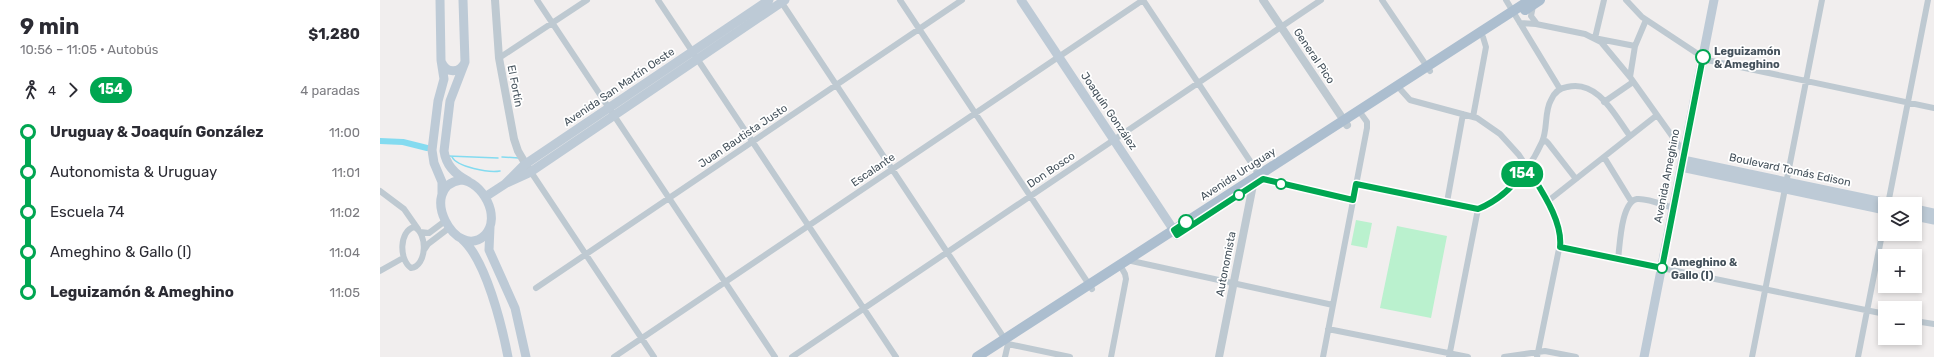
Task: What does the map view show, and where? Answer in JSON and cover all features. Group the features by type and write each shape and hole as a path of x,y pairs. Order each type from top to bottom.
{"main road":[{"path":"440,0 441,60 444,79 438,101 433,156 442,182 441,209 447,225 472,250 480,264 500,320 508,357"},
{"name":"Avenida San Martín Oeste","path":"695,55 769,0"},
{"name":"Joaquín González","path":"1021,0 1175,232"},
{"name":"Avenida Ameghino","path":"1644,357 1714,0"},
{"path":"464,1 465,62 450,99 444,151 447,162 456,173 478,188 485,197 491,213 489,250 515,308 526,357"},
{"name":"Avenida San Martín Oeste","path":"485,197 695,55 782,1"},
{"path":"1516,16 1535,1"},
{"name":"Avenida Uruguay","path":"1345,122 1362,115 1401,90 1428,69 1516,16"},
{"name":"Avenida Uruguay","path":"977,357 1006,341 1258,180 1409,78 1428,69 1516,16"},
{"path":"441,60 445,68 452,71 461,69 465,62"},
{"path":"1401,90 1401,86 1409,78"},
{"path":"434,134 446,136"},
{"name":"Boulevard Tomás Edison","path":"1683,159 1786,185 1878,203"},
{"path":"442,195 446,188 453,182 460,180 469,182"},
{"path":"1922,210 1934,213"},
{"path":"1922,217 1934,220"},
{"path":"462,239 470,241 477,240 487,232 490,224"},
{"name":"Avenida Uruguay","path":"988,357 1006,341"}],"street":[{"name":"El Fortín","path":"495,0 498,58 514,142 528,168"},
{"path":"537,0 775,357"},
{"path":"498,58 587,0"},
{"path":"658,0 896,357"},
{"path":"900,0 1091,287"},
{"name":"Juan Bautista Justo","path":"536,288 962,0"},
{"path":"1143,0 1256,170 1258,180 1353,200"},
{"name":"Escalante","path":"614,357 1143,0"},
{"name":"General Pico","path":"1263,0 1345,122"},
{"name":"Don Bosco","path":"792,357 1321,0"},
{"path":"1382,0 1428,69"},
{"path":"1506,0 1560,89"},
{"path":"1595,38 1604,0"},
{"path":"1626,0 1635,12 1702,58 1934,108"},
{"path":"1752,357 1822,0"},
{"path":"1890,197 1929,0 1934,1"},
{"path":"782,1 1006,341 1005,357"},
{"path":"1535,1 1530,15 1533,21 1538,25"},
{"path":"1516,16 1538,25 1585,34 1595,38 1634,46"},
{"path":"1604,102 1632,79 1634,46 1646,20"},
{"path":"1473,116 1486,47 1483,37"},
{"path":"1595,38 1607,48 1632,79 1657,115 1683,159"},
{"path":"1356,184 1478,209 1492,202 1505,192 1527,167 1542,142 1550,102 1560,89 1573,86 1586,87 1596,93 1630,136"},
{"path":"1401,90 1407,98 1412,101 1473,116 1487,123 1516,151 1548,201 1560,233 1560,247 1538,355"},
{"path":"1447,202 1463,114"},
{"path":"1323,357 1367,128 1367,122 1362,115"},
{"path":"1548,201 1657,115"},
{"path":"1542,142 1546,141 1548,143 1576,179"},
{"path":"1604,157 1631,202"},
{"path":"528,168 654,357"},
{"name":"Autonomista","path":"1219,357 1234,283 1258,180"},
{"path":"380,191 404,209 419,231 423,240 423,252"},
{"path":"1618,259 1625,210 1631,202 1642,200 1673,208"},
{"path":"1449,355 1478,209"},
{"path":"447,225 428,244 420,261 414,268 409,267 403,258 403,242 406,234 412,228 429,233 447,225"},
{"path":"1858,357 1881,241"},
{"path":"1560,247 1878,313"},
{"path":"380,271 403,258"},
{"path":"1111,357 1126,279 1126,264 1234,283 1333,305"},
{"path":"1922,321 1934,324"},
{"path":"1328,329 1449,355 1468,357"},
{"path":"1006,341 1070,357"},
{"path":"1504,357 1538,355 1545,350 1576,357"}],"green space":[{"path":"1356,220 1372,223 1367,248 1351,245"},
{"path":"1397,226 1447,236 1431,318 1380,308"}],"waterway":[{"path":"380,141 403,142 427,148"},
{"path":"448,156 498,158"},
{"path":"452,157 455,161 466,166 489,171 500,171"},
{"path":"502,157 519,158"}],"bus line":[{"name":"154","path":"1186,222 1174,230 1177,235 1263,179 1353,200 1356,184 1478,209 1492,202 1505,192 1527,167 1547,199 1559,230 1560,247 1662,268 1703,57"}],"place":[{"name":"Leguizamón & Ameghino","path":"1703,57"},
{"name":"Ameghino & Gallo (I)","path":"1662,268"}]}
